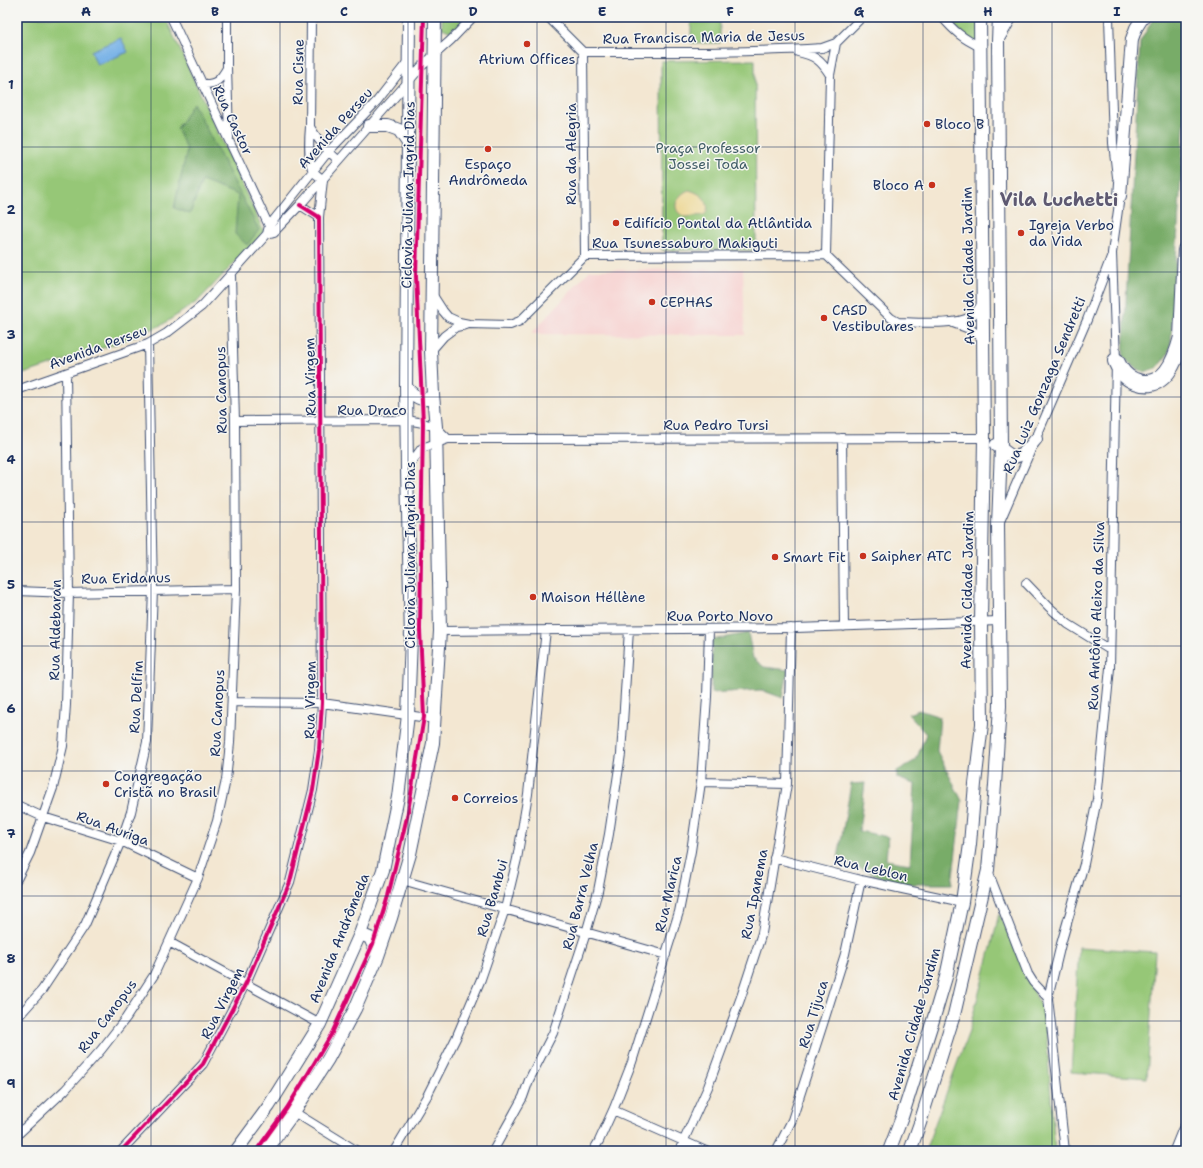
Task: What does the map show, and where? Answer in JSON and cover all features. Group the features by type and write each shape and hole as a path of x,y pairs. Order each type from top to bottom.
{"highway":[{"path":"1116,361 1123,374 1131,380 1140,383 1148,384 1156,382 1169,369 1179,348 1182,337 1186,250"},
{"path":"1178,1151 1186,1131"}],"main road":[{"name":"Avenida Andrômeda","path":"238,1150 269,1106 320,1024 360,934 383,870 398,797 408,715 411,639 406,387 409,17"},
{"path":"266,1151 294,1112 328,1059 355,1009 378,956 410,854 433,743 440,631 436,427 431,351 435,17"},
{"name":"Avenida Cidade Jardim","path":"889,1151 902,1117 946,977 962,902 970,844 982,724 980,622 984,438 984,340 982,303 980,17"},
{"path":"910,1151 920,1124 954,1015 988,870 1000,706 998,525 1001,448 999,17"},
{"path":"1120,196 1132,39 1136,28 1143,17"},
{"path":"369,126 388,126 399,130 408,144"},
{"path":"406,387 414,396 421,399 430,398 433,395"},
{"path":"984,438 1016,457 1024,453 1036,439"},
{"path":"360,934 370,938 378,956"}],"street":[{"name":"Rua Castor","path":"171,17 270,231"},
{"path":"227,17 229,141"},
{"name":"Rua Cisne","path":"311,17 309,144 313,171"},
{"name":"Avenida Perseu","path":"270,231 300,204 323,180 338,160 408,81 422,66 460,32 473,17"},
{"name":"Rua Francisca Maria de Jesus","path":"548,17 583,52 713,52 822,48 836,43 862,17"},
{"path":"942,17 958,35 968,42 981,47"},
{"path":"998,41 1013,17"},
{"path":"1109,17 1113,143 1120,196 1112,253"},
{"path":"836,43 830,75 826,254 891,318 898,322 952,322 963,320 976,312 982,303"},
{"path":"791,50 816,58 830,75"},
{"name":"Rua da Alegria","path":"583,52 585,256"},
{"name":"Avenida Perseu","path":"17,390 148,344 167,333 202,306 231,276 270,231 328,152 377,101 409,59"},
{"path":"202,84 216,82 222,78 227,68"},
{"path":"310,127 328,152 338,160"},
{"path":"313,171 323,180"},
{"name":"Rua Virgem","path":"121,1151 203,1064 246,983 290,882 313,790 319,750 322,703 319,217 323,180"},
{"path":"300,204 319,217"},
{"name":"Rua Antônio Aleixo da Silva","path":"1048,998 1061,944 1084,864 1097,799 1110,668 1116,361 1112,253"},
{"name":"Rua Luiz Gonzaga Sendretti","path":"998,525 1087,320 1112,253"},
{"name":"Rua Tsunessaburo Makiguti","path":"432,294 442,311 448,317 459,322 469,324 510,325 520,321 585,256 826,254"},
{"name":"Rua Canopus","path":"17,1135 65,1090 105,1044 126,1018 154,975 198,878 217,821 226,780 230,743 236,589 235,420 231,276"},
{"path":"952,322 972,330 984,340"},
{"path":"431,351 444,336 456,327 469,324"},
{"name":"Rua Delfim","path":"17,1018 42,990 85,924 121,841 131,812 147,742 153,590 148,344"},
{"name":"Rua Aldebaran","path":"17,879 30,853 43,817 53,788 63,746 67,698 69,592 66,373"},
{"name":"Rua Draco","path":"235,420 407,420 436,427"},
{"path":"436,427 448,439"},
{"path":"842,438 844,627"},
{"name":"Rua Pedro Tursi","path":"407,469 422,448 448,439 984,438"},
{"path":"1026,583 1068,624 1110,650"},
{"name":"Rua Eridanus","path":"17,591 69,592 236,589"},
{"name":"Rua Porto Novo","path":"440,631 791,628 999,621"},
{"name":"Rua Ipanema","path":"679,1151 708,1087 741,997 762,933 787,784 791,628"},
{"name":"Rua Marica","path":"593,1151 599,1141 632,1062 679,912 691,851 701,782 707,697 709,629"},
{"name":"Rua Bambui","path":"394,1151 427,1096 456,1038 481,979 505,909 517,859 528,794 546,630"},
{"name":"Rua Barra Velha","path":"493,1151 523,1096 529,1080 552,1033 586,933 598,891 609,834 621,754 629,630"},
{"path":"232,702 322,703 435,719"},
{"path":"701,782 787,784"},
{"name":"Rua Auriga","path":"17,805 43,817 121,841 198,878"},
{"name":"Rua Leblon","path":"774,858 861,880 962,902"},
{"path":"988,870 1028,974 1033,982 1048,998 1066,1151"},
{"path":"402,880 666,956"},
{"name":"Rua Tijuca","path":"776,1151 792,1120 845,954 861,880"},
{"path":"170,942 320,1024"},
{"path":"612,1110 706,1151"},
{"path":"294,1112 357,1151"}],"shaded area":[{"name":"CEPHAS","path":"743,269 745,335 531,334 590,270"}],"green space":[{"path":"17,17 165,17 264,232 198,301 162,325 118,343 17,376"},
{"path":"442,17 469,17 463,24 449,31 442,28"},
{"path":"691,17 720,17 720,43 691,43"},
{"path":"942,17 980,17 981,47"},
{"path":"1154,17 1185,17 1186,94 1171,342 1168,354 1157,368 1145,373 1133,366 1123,357 1140,42"},
{"name":"Praça Professor Jossei Toda","path":"755,60 756,250 662,250 661,61"},
{"path":"193,103 259,230 247,245 235,234 238,195 202,181 190,214 174,208 187,150 177,129"},
{"path":"748,633 753,658 764,667 788,670 783,698 761,690 711,693 712,640"},
{"path":"919,710 940,717 937,751 962,801 952,884 896,884 838,858 851,784 865,783 859,831 888,837 886,860 910,864 915,784 897,778 897,771 916,760 926,734 908,714"},
{"path":"999,913 1045,1016 1055,1151 925,1151 968,1034"},
{"path":"1079,947 1155,952 1147,1078 1071,1072"}],"sand":[{"path":"689,190 697,193 706,201 708,208 704,215 685,217 677,210 676,203 680,196"}],"water":[{"path":"121,38 128,52 97,65 91,51"}],"cycle path":[{"name":"Ciclovia Juliana Ingrid Dias","path":"256,1151 287,1108 332,1033 373,944 388,896 407,817 424,717 420,629 423,423 416,276 424,17"},
{"path":"121,1151 203,1064 246,983 290,882 313,790 319,750 322,703 319,217 300,205"}],"place":[{"name":"Atrium Offices","path":"527,44"},
{"name":"Bloco B","path":"927,124"},
{"name":"Espaço Andrômeda","path":"488,149"},
{"name":"Bloco A","path":"932,185"},
{"name":"Edifício Pontal da Atlântida","path":"616,223"},
{"name":"Igreja Verbo da Vida","path":"1021,233"},
{"name":"CEPHAS","path":"652,302"},
{"name":"CASD Vestibulares","path":"824,318"},
{"name":"Saipher ATC","path":"863,556"},
{"name":"Smart Fit","path":"775,557"},
{"name":"Maison Héllène","path":"533,597"},
{"name":"Congregação Cristã no Brasil","path":"106,784"},
{"name":"Correios","path":"455,798"}],"district":[{"name":"Vila Luchetti","path":"1059,200"}]}
